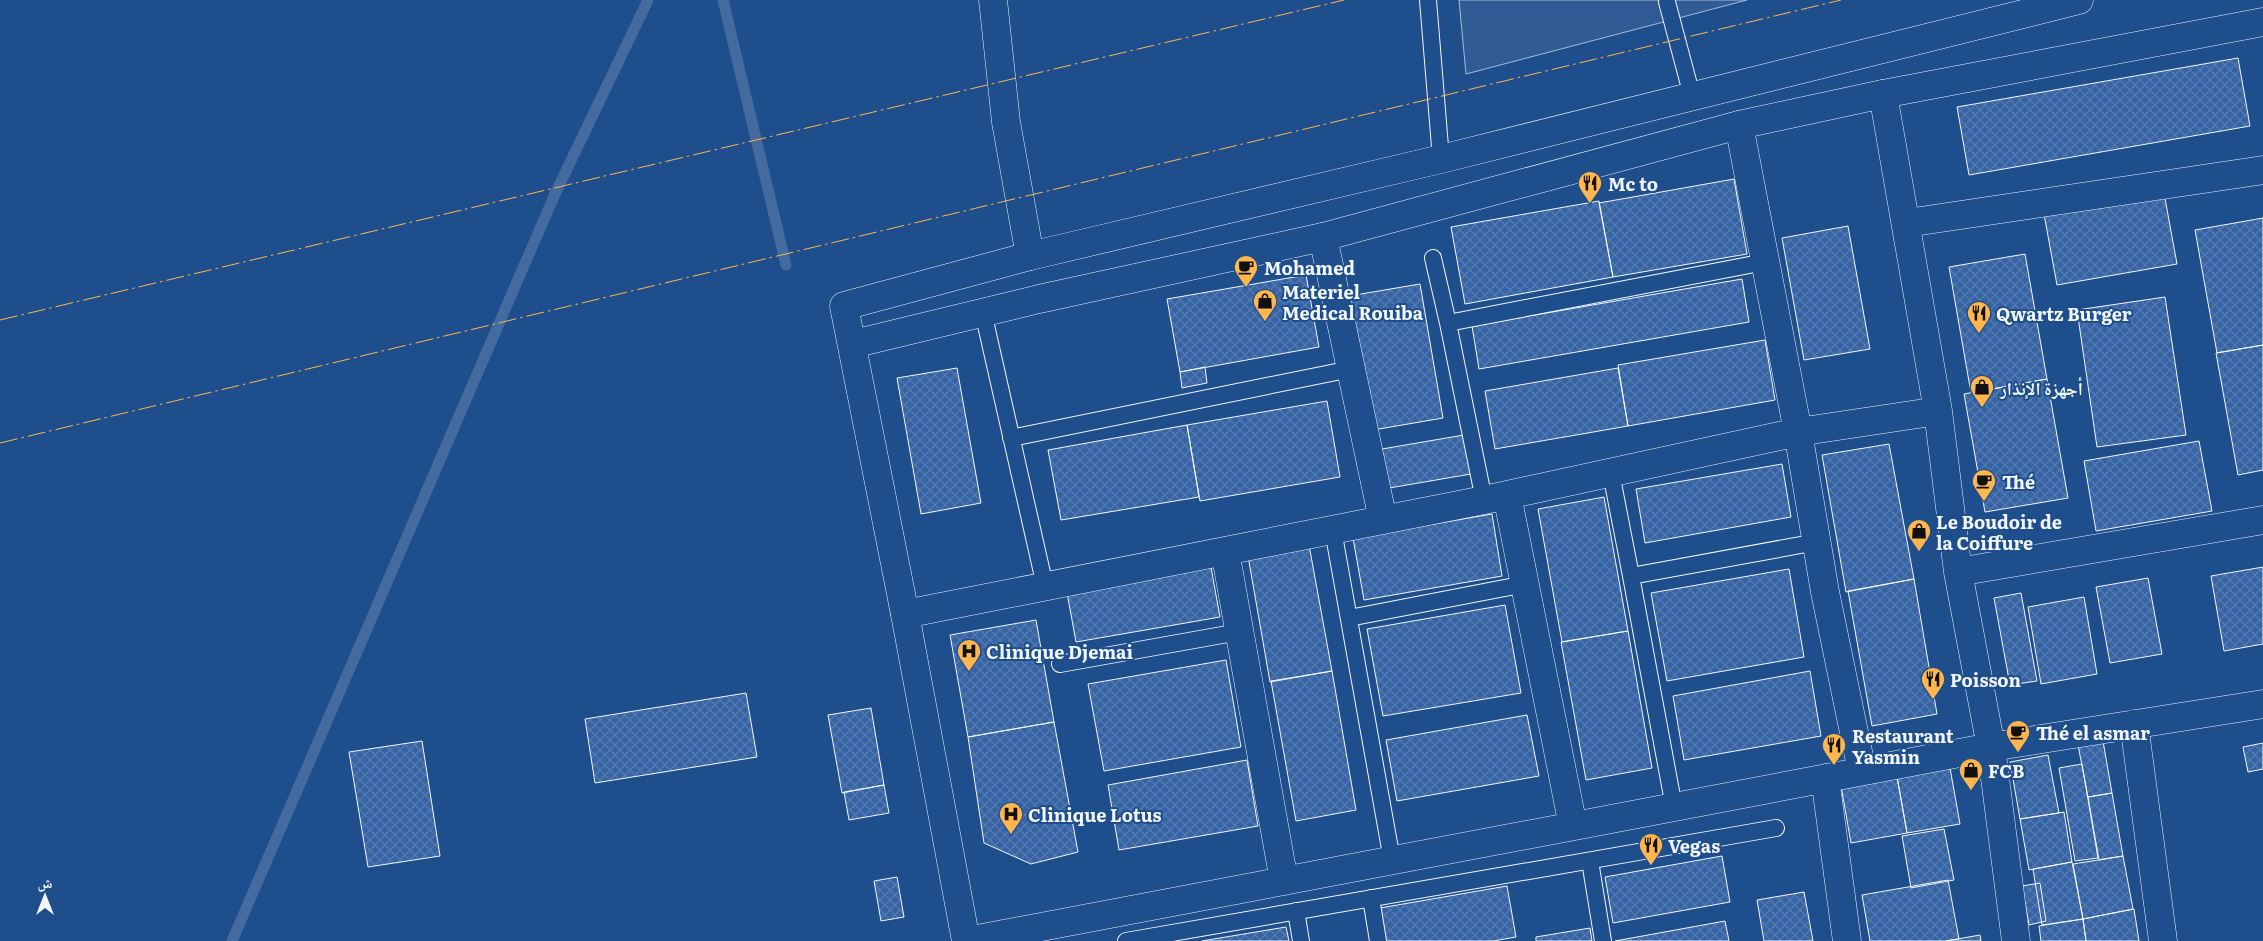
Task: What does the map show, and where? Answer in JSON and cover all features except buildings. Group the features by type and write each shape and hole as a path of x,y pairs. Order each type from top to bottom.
{"street":[{"path":"993,0 1006,122 1030,256"},
{"path":"2079,0 1441,159 1030,256 844,306 905,614 966,941 1990,747 2263,704"},
{"path":"853,344 983,312 1323,237 1739,125 1883,94 2263,22"},
{"path":"1867,53 1883,94 1907,223 1938,411 1958,572 1990,747 2016,941"},
{"path":"1739,125 1798,432 1816,542 1862,771"},
{"path":"1907,223 2263,170"},
{"path":"1323,237 1383,520"},
{"path":"905,614 1496,498 1798,432 1938,411"},
{"path":"1496,498 1525,584 1572,826"},
{"path":"1958,572 2263,520"},
{"path":"1225,551 1284,881"},
{"path":"2134,724 2163,941"},
{"path":"1825,778 1847,941"}],"lane":[{"path":"1428,0 1441,159"},
{"path":"1667,2 1692,96"},
{"path":"1433,258 1448,323 1496,498"},
{"path":"1448,323 1765,262"},
{"path":"983,312 1045,586"},
{"path":"1012,438 1351,369"},
{"path":"1611,473 1674,806"},
{"path":"1333,530 1392,860"},
{"path":"1631,576 1816,542"},
{"path":"1349,618 1525,584"},
{"path":"1060,664 1239,632"},
{"path":"1126,941 1150,939 1296,911 1776,828"},
{"path":"1590,861 1603,941"},
{"path":"1371,898 1378,941"},
{"path":"1296,911 1301,941"}],"shaded area":[{"path":"1459,0 1747,0 1466,74"}],"waterway":[{"path":"232,941 555,194 648,0"},
{"path":"723,0 786,265"}],"power":[{"path":"0,320 1344,0"},
{"path":"0,443 1841,0"}],"place":[{"name":"Mc to","path":"1590,204"},
{"name":"Mohamed","path":"1246,288"},
{"name":"Materiel Medical Rouiba","path":"1265,322"},
{"name":"Qwartz Burger","path":"1979,334"},
{"name":"أجهزة الإنذار","path":"1982,408"},
{"name":"Thé","path":"1984,502"},
{"name":"Le Boudoir de la Coiffure","path":"1919,552"},
{"name":"Clinique Djemai","path":"969,672"},
{"name":"Poisson","path":"1933,700"},
{"name":"Thé el asmar","path":"2018,753"},
{"name":"Restaurant Yasmin","path":"1834,766"},
{"name":"FCB","path":"1971,791"},
{"name":"Clinique Lotus","path":"1011,835"},
{"name":"Vegas","path":"1651,866"}]}
